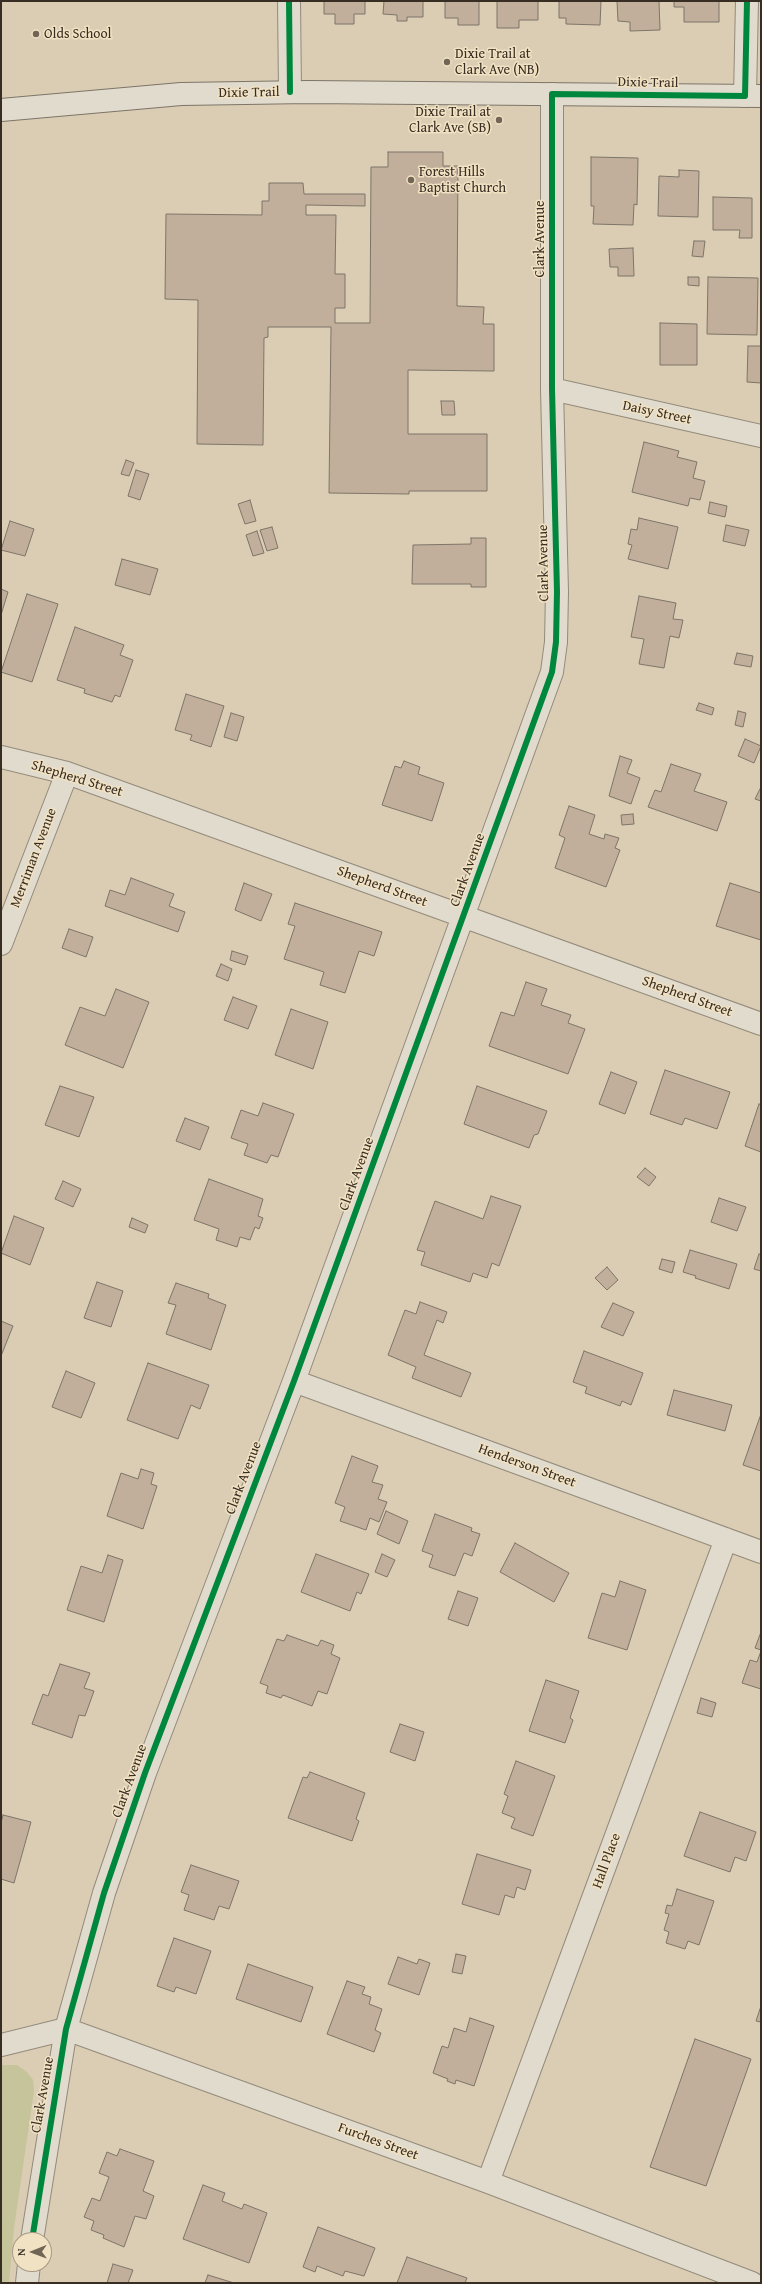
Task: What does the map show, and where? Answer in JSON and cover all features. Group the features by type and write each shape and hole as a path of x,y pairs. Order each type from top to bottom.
{"street":[{"path":"290,1 290,92"},
{"path":"747,1 753,96"},
{"name":"Dixie Trail","path":"1,110 181,94 290,92 753,96"},
{"name":"Clark Avenue","path":"33,2232 66,2029 104,1893 145,1773 294,1381 552,672 556,642 557,599 552,390 552,94"},
{"name":"Daisy Street","path":"552,390 761,436"},
{"name":"Shepherd Street","path":"1,757 67,773 761,1024"},
{"name":"Merriman Avenue","path":"1,944 67,773"},
{"name":"Henderson Street","path":"294,1381 761,1552"},
{"name":"Hall Place","path":"488,2182 726,1540"},
{"path":"1,2045 66,2029"},
{"name":"Furches Street","path":"66,2029 488,2182 752,2283"},
{"path":"27,2283 28,2272"}],"shaded area":[{"path":"1,2065 17,2065 27,2072 33,2080 34,2091 14,2232 12,2232 9,2283 1,2283"}],"building":[{"path":"324,1 365,1 365,14 354,14 354,24 335,24 335,14 324,14"},
{"path":"384,1 423,1 423,17 407,17 407,21 397,21 397,15 383,14"},
{"path":"445,1 479,1 479,25 458,25 458,18 445,18"},
{"path":"497,1 538,1 538,20 519,20 519,28 497,28"},
{"path":"559,1 601,1 600,25 566,24 566,18 559,18"},
{"path":"617,1 659,1 660,30 630,31 630,22 618,21"},
{"path":"674,1 719,1 719,22 684,22 684,7 674,7"},
{"path":"388,152 443,152 443,166 458,166 457,306 484,307 483,324 494,324 494,371 408,370 408,434 487,434 487,491 409,491 409,494 329,493 331,327 268,327 268,337 264,338 263,445 197,444 198,300 165,299 166,214 262,215 262,201 269,201 269,183 303,183 304,194 365,194 365,206 306,205 306,215 336,215 335,274 345,274 345,308 335,308 335,323 370,323 371,167 388,167"},
{"path":"591,157 638,158 637,205 634,204 633,225 593,224 594,206 591,206"},
{"path":"679,170 699,171 698,217 658,216 659,176 679,177"},
{"path":"713,197 752,198 752,238 739,238 740,230 713,230"},
{"path":"694,241 705,241 703,257 692,256"},
{"path":"633,248 634,276 618,276 618,267 610,267 609,249"},
{"path":"688,277 699,277 699,286 688,285"},
{"path":"708,277 758,278 757,335 707,334"},
{"path":"660,323 697,324 697,365 660,365"},
{"path":"748,346 761,346 761,383 747,382"},
{"path":"441,401 454,401 455,415 442,415"},
{"path":"644,442 679,451 677,457 697,462 693,478 705,481 700,500 690,498 688,506 632,492"},
{"path":"126,460 134,463 129,476 121,474"},
{"path":"136,470 149,474 140,500 128,496"},
{"path":"250,500 256,521 245,524 238,504"},
{"path":"710,502 727,506 725,517 708,513"},
{"path":"639,518 678,527 668,569 628,559 632,545 628,544 631,529 637,530"},
{"path":"10,521 34,529 25,556 1,550"},
{"path":"726,525 749,530 745,546 723,541"},
{"path":"272,527 278,548 267,551 260,530"},
{"path":"257,531 264,553 253,556 246,535"},
{"path":"471,538 486,538 486,587 471,587 471,584 412,584 413,545 471,544"},
{"path":"122,559 158,569 150,595 115,585"},
{"path":"1,589 8,592 1,615"},
{"path":"27,594 58,604 32,682 1,672"},
{"path":"639,596 676,603 673,619 683,620 679,638 670,636 664,668 639,664 644,639 631,637"},
{"path":"75,627 124,645 120,655 133,660 120,697 115,695 112,702 84,693 85,689 57,680"},
{"path":"737,653 753,656 751,667 734,664"},
{"path":"186,694 224,706 211,747 190,740 192,735 175,730"},
{"path":"699,703 714,708 712,715 696,710"},
{"path":"738,711 746,713 743,727 735,725"},
{"path":"231,713 244,717 237,741 224,737"},
{"path":"745,739 761,746 754,763 738,756"},
{"path":"620,756 632,760 627,773 640,778 631,804 609,796"},
{"path":"404,761 420,767 418,774 444,783 432,821 382,805 395,766 401,768"},
{"path":"671,764 701,774 694,791 727,802 717,831 648,807 655,790 661,792"},
{"path":"761,787 761,801 755,799"},
{"path":"569,806 595,815 589,834 604,839 605,834 619,838 615,848 620,850 606,887 555,868 565,838 559,835"},
{"path":"633,814 634,824 622,825 621,815"},
{"path":"131,878 174,894 169,906 185,912 178,932 105,906 110,890 125,895"},
{"path":"244,883 272,894 261,921 235,910"},
{"path":"730,883 761,893 761,940 716,926"},
{"path":"295,903 382,932 374,956 359,951 345,993 320,985 324,972 284,959 295,926 288,924"},
{"path":"69,929 93,937 86,957 62,948"},
{"path":"232,951 248,956 245,965 230,960"},
{"path":"221,964 232,969 228,981 216,976"},
{"path":"526,982 547,989 541,1005 571,1015 568,1023 585,1029 568,1074 489,1046 501,1012 514,1016"},
{"path":"116,989 149,1002 123,1068 65,1045 80,1007 105,1016"},
{"path":"233,997 257,1006 248,1029 224,1020"},
{"path":"291,1009 328,1022 313,1069 275,1055"},
{"path":"665,1070 730,1092 717,1129 685,1118 682,1125 650,1114"},
{"path":"611,1072 637,1082 625,1114 599,1104"},
{"path":"60,1086 94,1097 79,1137 45,1125"},
{"path":"477,1086 547,1111 538,1134 534,1135 529,1148 464,1124"},
{"path":"263,1103 294,1114 278,1157 271,1155 267,1163 244,1155 248,1144 231,1138 241,1110 258,1116"},
{"path":"759,1104 761,1105 761,1152 745,1146"},
{"path":"185,1118 209,1127 200,1150 176,1141"},
{"path":"645,1168 656,1177 649,1186 637,1177"},
{"path":"209,1179 263,1199 258,1216 263,1218 259,1229 255,1227 250,1240 240,1237 237,1247 216,1240 219,1229 194,1220"},
{"path":"63,1181 81,1189 73,1207 55,1199"},
{"path":"491,1196 521,1206 499,1266 492,1263 487,1278 473,1273 470,1282 421,1265 425,1252 417,1250 435,1201 483,1219"},
{"path":"719,1198 746,1207 737,1231 711,1222"},
{"path":"14,1216 44,1228 30,1265 1,1253"},
{"path":"132,1218 148,1225 145,1233 129,1227"},
{"path":"690,1250 737,1264 729,1289 695,1278 696,1276 683,1272"},
{"path":"759,1254 761,1255 761,1271 754,1269"},
{"path":"662,1259 675,1262 672,1273 659,1269"},
{"path":"607,1267 618,1280 607,1290 595,1278"},
{"path":"97,1282 123,1291 111,1327 84,1318"},
{"path":"176,1283 209,1294 208,1298 226,1305 211,1350 166,1334 176,1305 168,1303"},
{"path":"420,1302 447,1312 443,1323 437,1320 424,1355 471,1373 461,1397 412,1378 416,1367 388,1355 405,1310 416,1314"},
{"path":"613,1303 634,1312 623,1336 601,1327"},
{"path":"1,1321 13,1326 1,1356"},
{"path":"584,1351 643,1373 631,1405 622,1401 620,1406 585,1393 587,1387 573,1382"},
{"path":"148,1363 209,1385 200,1409 191,1405 178,1439 127,1420"},
{"path":"66,1371 95,1383 81,1418 52,1407"},
{"path":"674,1390 732,1405 725,1431 667,1415"},
{"path":"761,1414 761,1471 743,1465"},
{"path":"352,1456 378,1466 372,1482 383,1485 378,1499 387,1502 379,1522 370,1518 366,1530 340,1521 345,1507 335,1503"},
{"path":"141,1469 154,1473 151,1484 157,1486 143,1529 107,1516 121,1473 138,1479"},
{"path":"386,1511 408,1521 399,1544 377,1534"},
{"path":"435,1514 472,1528 471,1531 480,1534 472,1556 464,1553 455,1576 429,1567 433,1555 422,1551"},
{"path":"515,1543 569,1573 554,1602 500,1572"},
{"path":"316,1554 369,1574 361,1594 357,1592 350,1611 301,1592"},
{"path":"382,1554 395,1560 387,1577 375,1572"},
{"path":"108,1555 123,1560 104,1622 67,1610 81,1566 102,1573"},
{"path":"620,1581 646,1590 627,1650 588,1638 602,1593 615,1597"},
{"path":"458,1591 478,1598 468,1626 448,1619"},
{"path":"761,1632 761,1650 755,1648"},
{"path":"287,1635 318,1646 321,1640 334,1645 331,1654 340,1658 327,1694 318,1691 312,1706 283,1695 281,1698 266,1693 268,1686 260,1683 277,1639 284,1641"},
{"path":"761,1651 761,1689 742,1683 750,1660 757,1662"},
{"path":"60,1664 90,1673 84,1688 94,1691 85,1716 79,1715 72,1738 32,1724 43,1694 48,1696"},
{"path":"546,1680 579,1691 570,1718 573,1720 565,1743 529,1731"},
{"path":"701,1698 716,1703 712,1717 697,1713"},
{"path":"400,1724 424,1732 415,1761 390,1752"},
{"path":"516,1761 555,1776 533,1836 511,1828 515,1818 502,1813 508,1796 504,1794"},
{"path":"310,1772 365,1793 356,1819 359,1821 352,1841 288,1818 303,1777 307,1778"},
{"path":"700,1812 756,1832 746,1861 735,1857 730,1872 684,1856"},
{"path":"3,1815 31,1822 14,1883 1,1879 1,1823"},
{"path":"477,1854 531,1870 525,1890 517,1887 514,1898 505,1895 499,1915 462,1904"},
{"path":"191,1865 239,1881 229,1909 219,1906 214,1920 184,1910 189,1895 181,1892"},
{"path":"677,1889 714,1901 699,1945 688,1941 685,1949 666,1943 669,1932 664,1930 669,1914 665,1913 667,1905 672,1906"},
{"path":"174,1938 211,1951 196,1994 176,1987 174,1992 157,1986"},
{"path":"456,1954 466,1956 462,1974 452,1972"},
{"path":"398,1957 417,1964 419,1959 430,1963 419,1995 388,1984"},
{"path":"248,1964 313,1987 301,2022 236,1999"},
{"path":"347,1981 365,1987 362,1994 371,1997 369,2004 382,2009 375,2030 381,2033 374,2052 327,2034"},
{"path":"761,2006 761,2022 756,2021"},
{"path":"470,2018 494,2026 474,2086 456,2080 455,2084 447,2081 448,2079 433,2073 442,2046 448,2048 454,2028 466,2032"},
{"path":"695,2039 751,2059 706,2186 650,2167"},
{"path":"120,2149 154,2161 143,2191 154,2196 146,2219 135,2216 124,2247 103,2238 104,2235 91,2230 94,2221 84,2217 92,2198 100,2201 109,2177 99,2173 107,2152 117,2156"},
{"path":"203,2185 225,2193 222,2201 242,2209 244,2204 267,2213 249,2263 183,2239"},
{"path":"318,2227 375,2248 364,2276 345,2271 343,2276 317,2266 315,2272 303,2267"},
{"path":"407,2257 467,2278 465,2283 397,2283"},
{"path":"113,2264 133,2270 128,2283 107,2283"},
{"path":"208,2275 234,2283 205,2283"}],"cycle path":[{"path":"289,1 290,92"},
{"path":"33,2232 66,2029 104,1893 145,1773 294,1381 552,672 556,642 557,592 552,389 552,94 745,96 747,1"}],"place":[{"name":"Olds School","path":"36,34"},
{"name":"Dixie Trail at Clark Ave (NB)","path":"447,62"},
{"name":"Dixie Trail at Clark Ave (SB)","path":"499,120"},
{"name":"Forest Hills Baptist Church","path":"411,180"}]}
